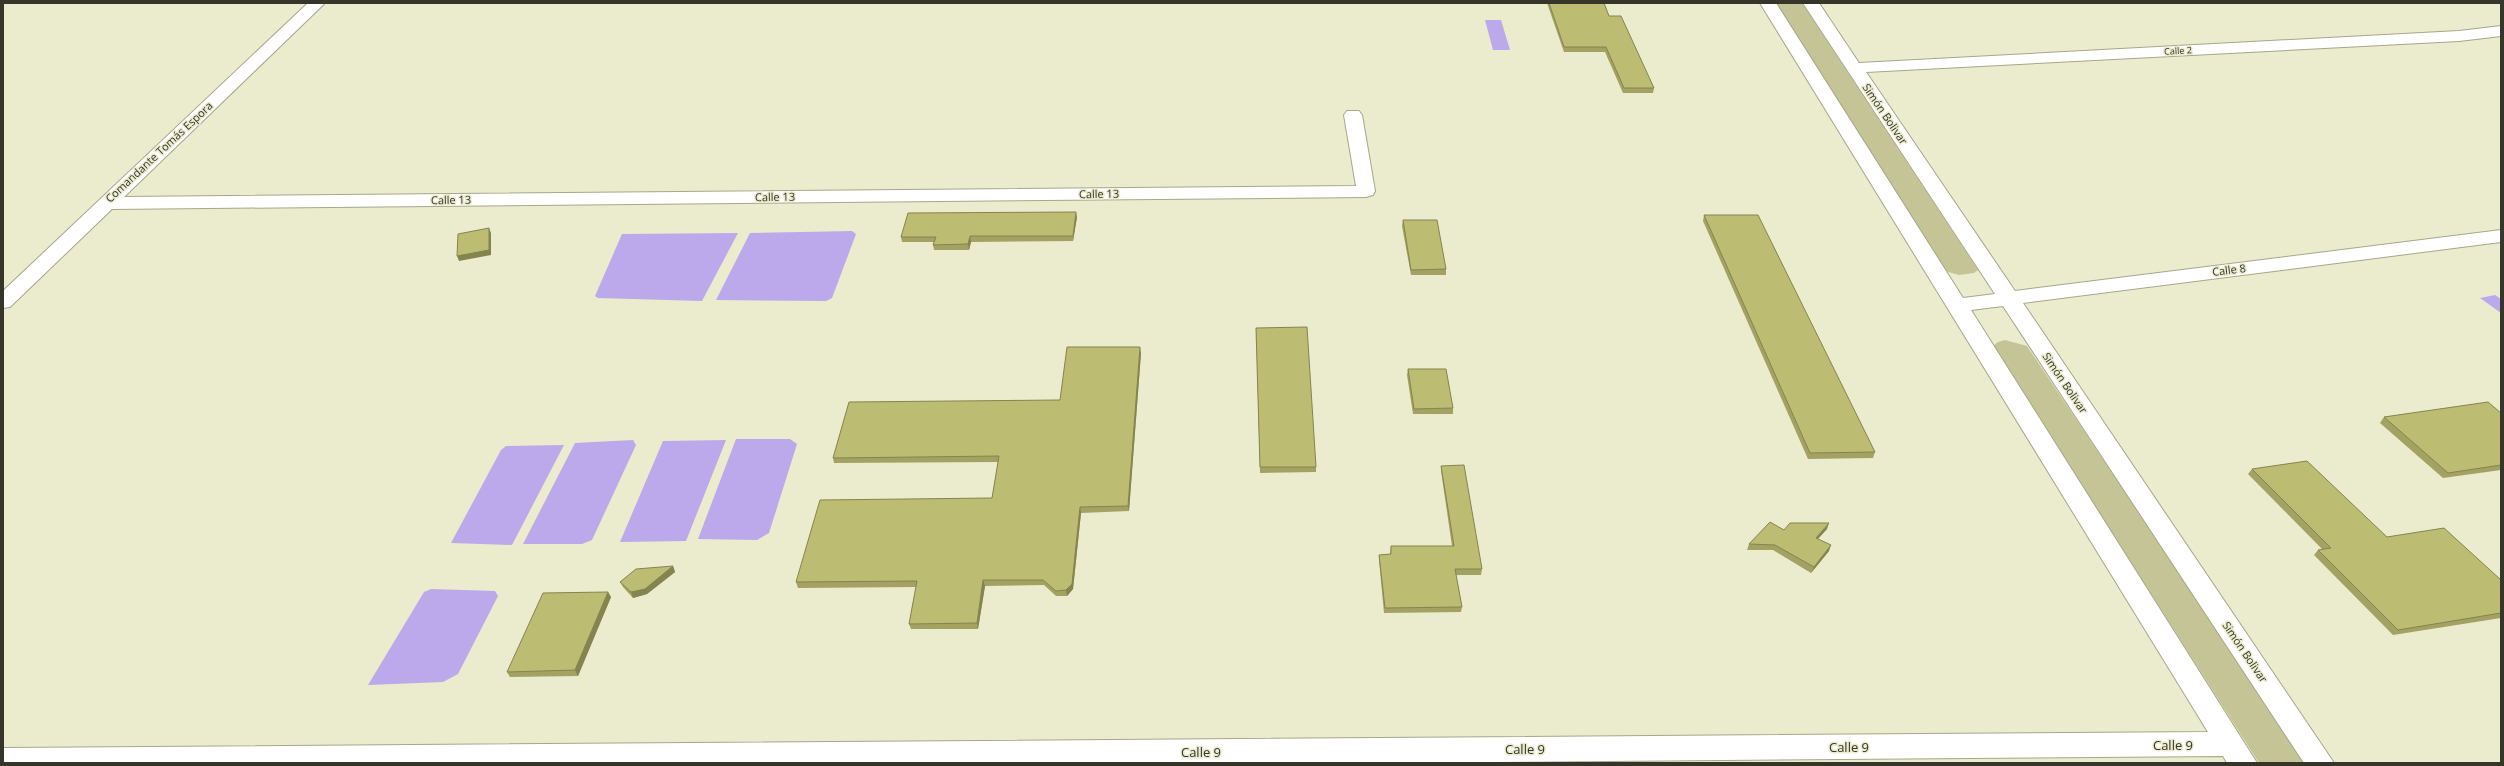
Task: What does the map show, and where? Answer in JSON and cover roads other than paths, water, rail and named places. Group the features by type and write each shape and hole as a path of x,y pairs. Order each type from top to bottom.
{"street":[{"name":"Comandante Tomás Espora","path":"3,302 317,3"},
{"path":"1768,3 2237,754"},
{"name":"Simón Bolivar","path":"1811,3 2320,763"},
{"name":"Calle 2","path":"1854,68 2459,36 2501,31"},
{"name":"Calle 13","path":"106,203 1366,191 1353,115"},
{"name":"Calle 8","path":"1957,305 2501,236"},
{"name":"Calle 9","path":"3,760 2237,754"}]}
